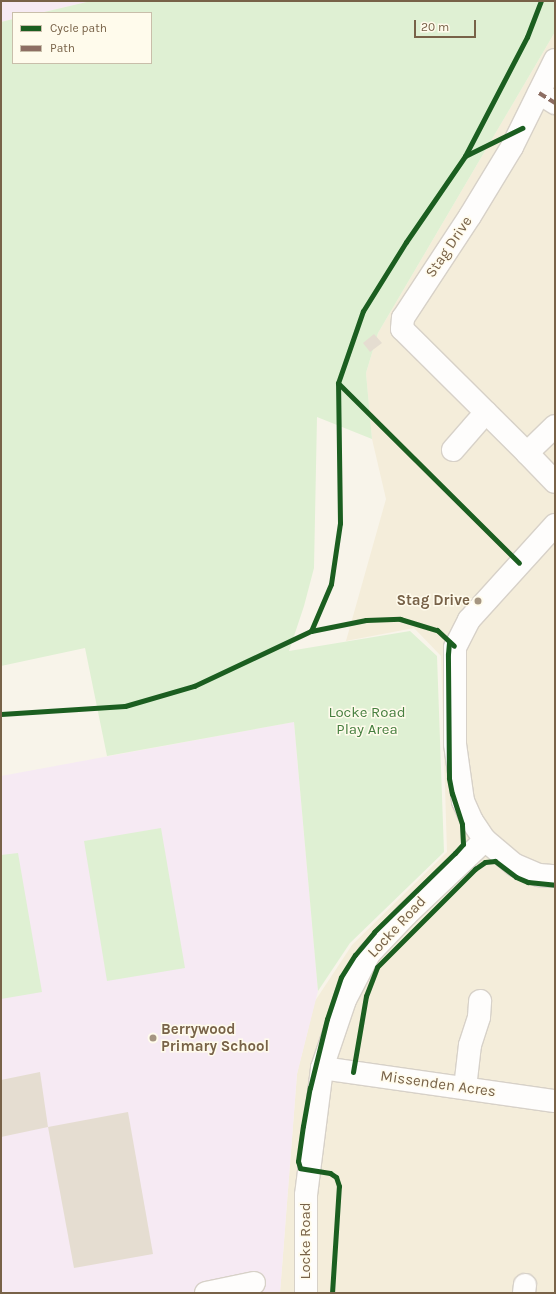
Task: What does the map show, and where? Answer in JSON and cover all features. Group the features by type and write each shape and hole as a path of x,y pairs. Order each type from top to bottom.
{"street":[{"name":"Stag Drive","path":"555,60 547,98 512,147 470,216 403,318 402,329 555,482"},
{"path":"453,450 486,412"},
{"path":"527,453 555,426"},
{"path":"555,526 469,620 455,647 455,744 463,801 472,821 485,840 515,865 539,875 555,876"},
{"name":"Locke Road","path":"306,1293 306,1195 322,1068 345,1000 369,954 406,915 485,840"},
{"path":"465,1088 470,1045 478,1017 480,1001"},
{"name":"Missenden Acres","path":"322,1068 555,1101"},
{"path":"206,1293 254,1283"}],"shaded area":[{"path":"1,1 91,1 44,12 12,12 12,19 1,22"},
{"path":"555,32 555,1293 280,1293 297,1074 315,1001 352,945 447,852 441,656 414,628 346,641 386,499 372,439 366,373 378,333"},
{"name":"Berrywood Primary School","path":"294,722 318,991 297,1074 280,1293 1,1293 1,776"}],"green space":[{"name":"Locke Road Play Area","path":"91,1 555,1 555,32 378,333 366,373 372,439 317,417 314,568 304,606 289,651 410,631 437,656 444,852 350,943 318,991 294,722 107,756 85,648 1,666 1,22 12,19 12,64 152,64 152,12 44,12"},
{"path":"161,828 185,968 107,981 84,841"},
{"path":"18,853 42,992 1,999 1,855"}],"building":[{"path":"374,334 382,343 370,352 363,343"},
{"path":"40,1072 48,1127 1,1137 1,1080"},
{"path":"128,1112 153,1254 74,1268 48,1127"}],"marked path":[{"path":"539,93 555,103"}],"cycle path":[{"path":"311,631 331,584 340,523 338,383 363,311 406,242 465,156 527,37 541,1"},
{"path":"465,156 522,128"},
{"path":"338,383 519,563"},
{"path":"1,714 125,706 194,686 311,631 366,620 400,619 437,630 454,646"},
{"path":"332,1293 339,1186 336,1177 330,1173 300,1168 298,1161 303,1126 310,1088 327,1019 341,977 355,955 374,932 463,844 462,824 452,794 449,778 449,642"},
{"path":"353,1072 366,996 377,967 475,869 485,862 495,861 516,877 528,882 555,885"}],"place":[{"name":"Stag Drive","path":"478,601"},
{"name":"Berrywood Primary School","path":"153,1038"}]}
